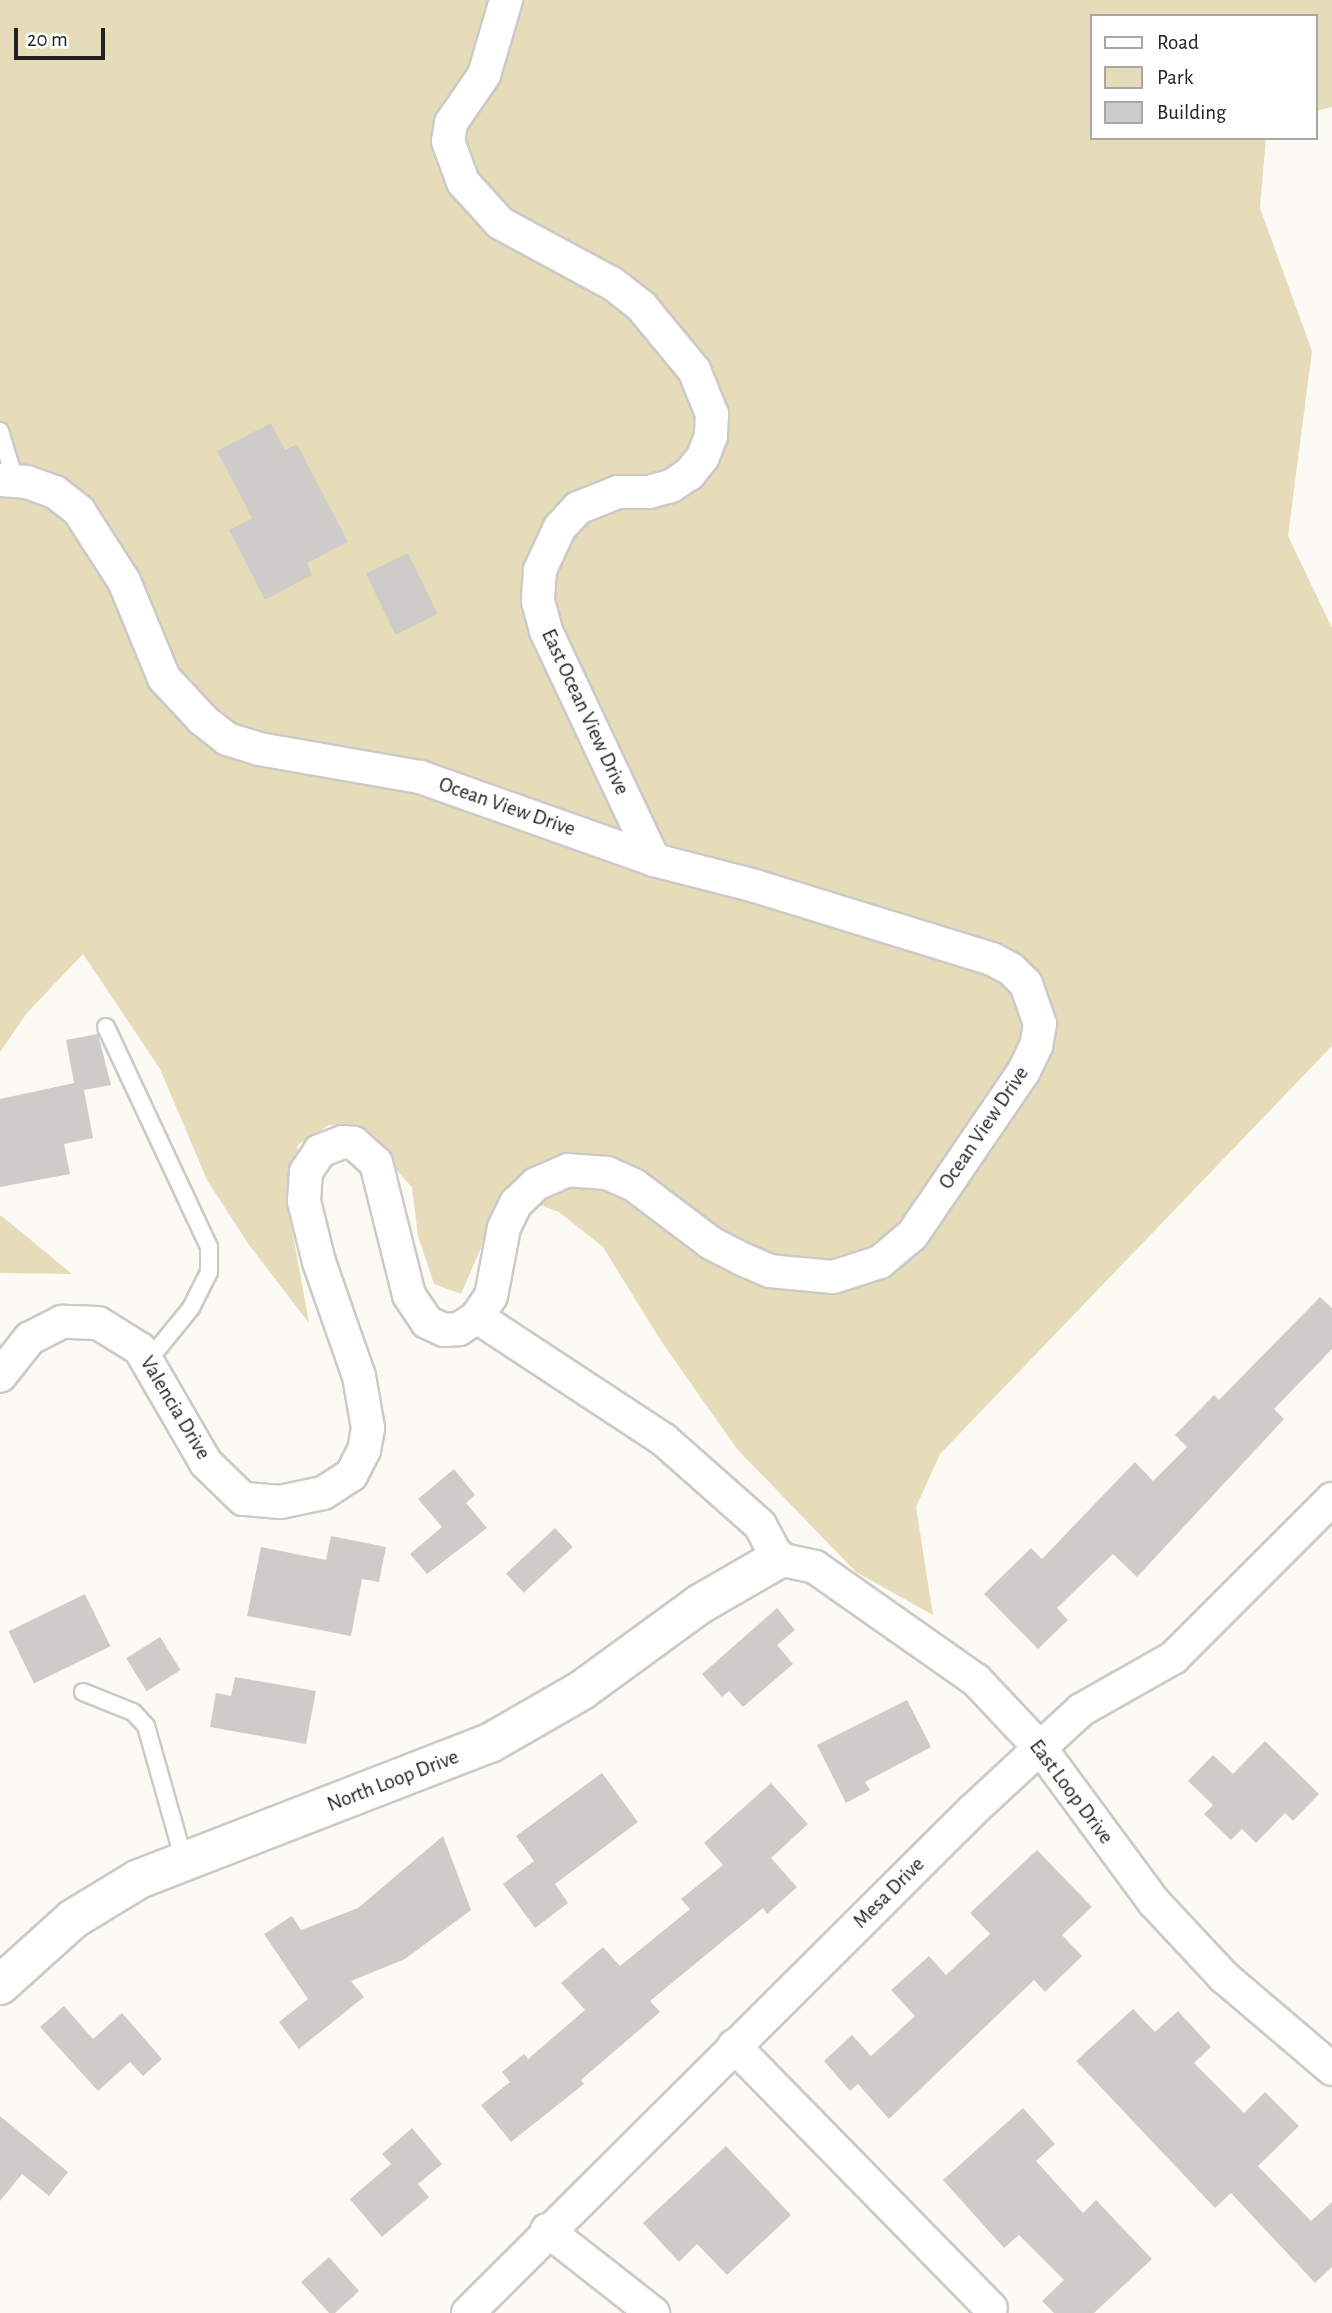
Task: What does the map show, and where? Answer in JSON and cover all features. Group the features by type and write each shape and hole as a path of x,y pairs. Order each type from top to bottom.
{"street":[{"name":"East Ocean View Drive","path":"506,0 484,75 451,123 448,141 464,182 500,223 613,284 642,307 694,370 712,414 703,457 689,474 671,486 649,492 618,492 578,508 559,527 540,570 538,601 546,631 654,860"},
{"name":"Ocean View Drive","path":"7,480 55,492 79,511 124,581 164,678 203,720 227,739 259,749 420,777 654,860 755,886 992,959 1011,969 1026,984 1040,1024 1036,1046 1024,1071 912,1236 880,1262 833,1277 770,1271 711,1243 634,1185 607,1173 568,1170 536,1184 516,1203 504,1228 491,1296 477,1317"},
{"name":"Valencia Drive","path":"0,1376 30,1338 62,1322 97,1324 140,1349 206,1463 243,1499 280,1502 323,1493 351,1475 364,1450 368,1428 359,1376 319,1262 304,1201 312,1158 343,1142 363,1149 382,1175 410,1295 418,1313 444,1330 459,1329 477,1317"},
{"path":"477,1317 664,1440 760,1525 778,1559"},
{"name":"Mesa Drive","path":"468,2313 547,2230 734,2046 1082,1710 1172,1658 1332,1499"},
{"name":"East Loop Drive","path":"778,1559 815,1567 926,1642 991,1693 1041,1749 1154,1902 1224,1977 1332,2069"},
{"name":"North Loop Drive","path":"0,1985 74,1919 139,1879 490,1743 582,1690 700,1604 778,1559"},
{"path":"734,2046 990,2308"},
{"path":"547,2230 653,2313"}],"lane":[{"path":"0,430 7,480"},
{"path":"106,1027 209,1247 209,1272 191,1308 147,1362"},
{"path":"83,1692 133,1712 146,1726 184,1860"}],"green space":[{"path":"0,0 1332,0 1332,107 1318,110 1318,14 1090,14 1090,140 1266,140 1260,208 1312,351 1288,536 1332,628 1332,1046 940,1454 916,1507 933,1615 856,1572 737,1449 661,1341 603,1247 559,1212 505,1193 461,1294 434,1284 418,1236 412,1187 356,1128 329,1125 298,1145 288,1207 309,1323 249,1245 207,1180 160,1069 83,954 27,1013 0,1052"},
{"path":"0,1216 3,1217 72,1274 0,1273"}],"building":[{"path":"271,423 285,450 297,444 348,542 307,563 312,575 265,600 229,530 252,518 217,451"},
{"path":"408,553 438,614 396,635 366,574"},
{"path":"98,1034 111,1085 84,1090 93,1138 64,1144 70,1174 0,1187 0,1099 74,1083 66,1040"},
{"path":"1320,1297 1332,1308 1332,1349 1274,1409 1284,1419 1137,1577 1113,1554 1057,1608 1068,1620 1038,1649 984,1594 1031,1548 1042,1559 1135,1462 1153,1481 1187,1447 1175,1435 1214,1395 1219,1400"},
{"path":"454,1469 475,1495 466,1503 487,1528 427,1574 410,1554 442,1527 418,1499"},
{"path":"555,1528 573,1547 524,1593 506,1574"},
{"path":"331,1536 386,1547 379,1582 362,1579 351,1636 247,1616 261,1547 326,1560"},
{"path":"85,1594 110,1646 34,1683 9,1631"},
{"path":"777,1608 795,1630 777,1645 793,1664 743,1707 729,1691 722,1697 702,1674"},
{"path":"160,1637 181,1670 147,1691 126,1658"},
{"path":"235,1677 316,1691 306,1744 210,1727 216,1693 231,1696"},
{"path":"907,1700 931,1747 865,1782 870,1790 846,1803 817,1745"},
{"path":"1265,1741 1319,1794 1293,1821 1285,1813 1256,1843 1242,1829 1231,1840 1204,1814 1213,1805 1188,1781 1213,1755 1233,1774"},
{"path":"602,1773 638,1822 555,1884 568,1903 535,1928 503,1884 534,1861 516,1836"},
{"path":"771,1783 808,1824 771,1858 797,1887 767,1914 763,1908 650,2001 660,2012 581,2080 584,2084 511,2142 481,2105 510,2082 502,2072 524,2054 528,2059 585,2010 561,1983 603,1947 620,1966 690,1909 681,1899 723,1865 704,1843"},
{"path":"443,1836 471,1910 405,1959 351,1981 364,1997 299,2049 279,2022 308,1999 264,1934 292,1916 301,1930 358,1908"},
{"path":"1037,1850 1092,1907 1062,1935 1082,1956 1045,1992 1034,1980 889,2119 858,2084 850,2091 824,2061 852,2035 871,2056 915,2016 891,1990 929,1956 946,1975 990,1934 970,1913"},
{"path":"64,2006 93,2039 122,2013 162,2059 143,2076 130,2062 98,2091 40,2027"},
{"path":"1133,2009 1155,2032 1178,2011 1211,2047 1194,2063 1244,2113 1265,2092 1299,2126 1258,2166 1311,2221 1332,2202 1332,2267 1315,2283 1231,2193 1215,2208 1076,2061"},
{"path":"1023,2108 1055,2144 1036,2161 1083,2213 1096,2200 1152,2259 1094,2313 1054,2313 1042,2301 1064,2280 1019,2235 1004,2248 943,2180"},
{"path":"0,2116 68,2172 49,2196 22,2174 0,2201"},
{"path":"412,2128 442,2164 418,2184 429,2197 382,2237 350,2199 391,2164 382,2154"},
{"path":"726,2146 791,2215 727,2275 697,2244 679,2262 643,2223"},
{"path":"329,2257 359,2291 335,2313 329,2313 301,2282"}]}
